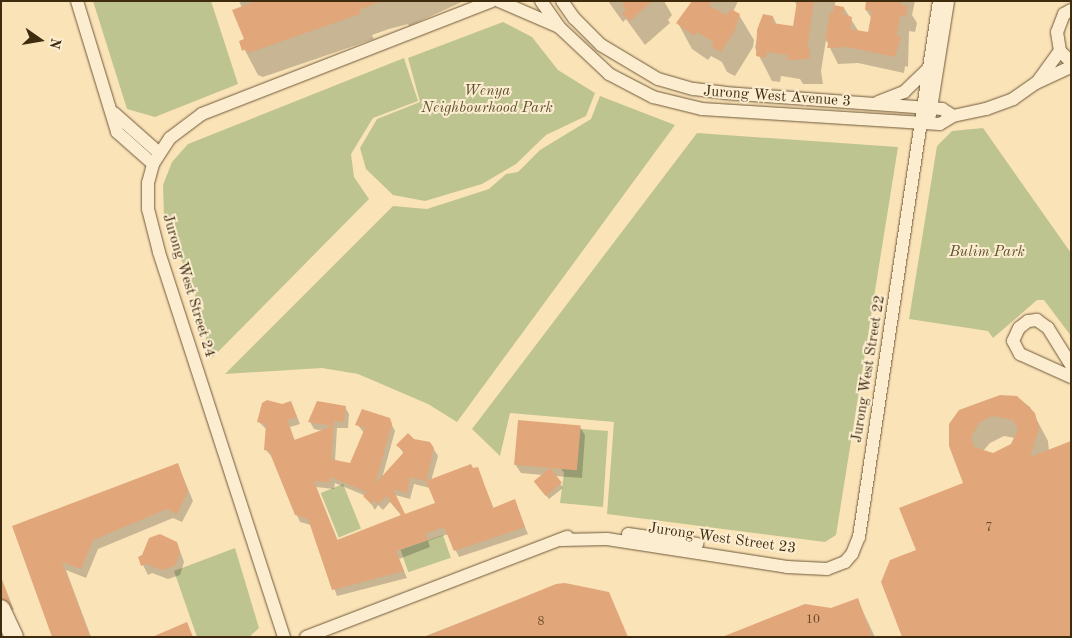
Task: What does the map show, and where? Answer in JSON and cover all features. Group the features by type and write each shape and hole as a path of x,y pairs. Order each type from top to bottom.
{"main road":[{"path":"1,609 14,637"}],"street":[{"path":"77,1 114,112 114,122 120,136 156,158"},
{"name":"Jurong West Street 24","path":"284,637 159,252 148,209 148,183 156,158 180,129 202,114 492,1"},
{"path":"499,1 559,27"},
{"name":"Jurong West Avenue 3","path":"541,1 559,27 609,74 653,96 692,108 924,123"},
{"name":"Jurong West Avenue 3","path":"562,1 574,18 601,45 658,79 725,93 876,102 942,109 953,116"},
{"path":"926,108 928,68 939,1"},
{"path":"926,108 948,1"},
{"path":"1071,10 1064,14 1057,32 1060,51 1071,62"},
{"path":"1036,83 1060,51"},
{"path":"924,123 940,124 953,116 986,110 1013,99 1036,83 1071,67"},
{"path":"876,102 904,92 928,68"},
{"name":"Jurong West Street 22","path":"807,566 827,569 845,562 852,554 859,537 926,108"},
{"path":"1071,365 1048,328 1037,320 1028,321 1019,328 1013,341 1020,354 1071,377"},
{"name":"Jurong West Street 23","path":"306,637 574,534 606,531 788,559 807,566"}],"green space":[{"path":"93,1 211,1 238,84 155,117 127,109"},
{"name":"Wenya Neighbourhood Park","path":"503,22 532,37 558,70 595,93 586,116 546,135 516,164 482,184 425,201 393,195 366,169 360,148 377,119 420,102 408,58"},
{"path":"404,58 418,101 373,118 351,154 354,177 369,199 211,359 193,288 164,218 163,185 172,162 188,144"},
{"path":"600,96 675,125 457,422 428,404 358,374 322,368 225,374 393,206 427,209 489,189 506,174 518,172 540,150 591,119"},
{"name":"Bulim Park","path":"983,128 1071,253 1071,336 1044,300 1037,300 993,338 988,331 909,319 937,146 952,131"},
{"path":"697,133 898,147 836,535 825,542 607,514 614,422 510,413 500,456 472,429"},
{"path":"581,429 608,431 603,507 560,503 564,473 559,465"},
{"path":"343,484 361,529 339,537 321,493"},
{"path":"443,535 451,558 408,572 400,550"},
{"path":"235,548 259,628 249,637 197,637 174,571"}],"building":[{"path":"257,1 379,2 359,10 360,14 248,53 246,49 242,51 239,41 244,39 232,10"},
{"path":"626,1 652,1 630,21 622,14 626,9 622,5"},
{"path":"692,1 711,1 709,6 727,15 731,9 740,14 735,30 721,52 712,47 714,42 696,32 694,36 676,23"},
{"path":"797,1 814,1 807,49 810,49 809,59 787,60 788,55 767,52 766,58 756,56 757,30 763,14 773,16 772,23 793,26"},
{"path":"866,1 902,1 901,5 908,6 906,17 900,15 897,36 901,37 895,57 848,47 827,48 829,41 825,41 830,12 833,13 834,5 844,7 843,14 852,17 850,29 868,32 872,11 865,10"},
{"path":"1000,395 1017,396 1035,413 1039,429 1030,457 1071,441 1071,637 902,637 881,582 890,560 916,550 899,508 963,483 949,446 949,424 959,410","holes":["992,416 1013,420 1018,429 1011,444 993,453 974,447 971,437 979,423"]},
{"path":"267,400 282,404 291,401 297,417 287,420 294,440 333,426 308,422 317,401 346,406 344,422 334,421 331,459 350,463 365,428 355,425 362,409 390,418 392,424 375,484 404,452 396,445 408,433 414,439 430,442 434,448 426,481 471,464 473,468 478,467 493,508 515,499 525,527 454,551 444,527 425,534 428,540 396,551 404,571 332,590 308,519 295,515 269,451 264,450 266,424 257,422 262,403","holes":["331,477 367,492 363,496 371,504 373,500 378,504 386,496 401,515 337,540 314,481 330,482","410,477 426,481 435,503 405,514 393,489 407,493"]},
{"path":"518,420 581,425 577,470 514,465"},
{"path":"178,463 188,491 177,514 167,509 93,540 81,569 62,562 90,637 52,637 12,526"},
{"path":"550,468 562,483 546,496 534,481"},
{"path":"160,534 177,542 180,552 175,566 162,570 146,564 141,566 138,557 142,555 149,538"},
{"path":"1,581 13,610 7,601 1,598"},
{"path":"565,583 609,592 628,637 425,637 556,584"},
{"path":"858,598 872,637 722,637 805,604 831,608"},
{"path":"187,622 193,637 152,637"}]}
